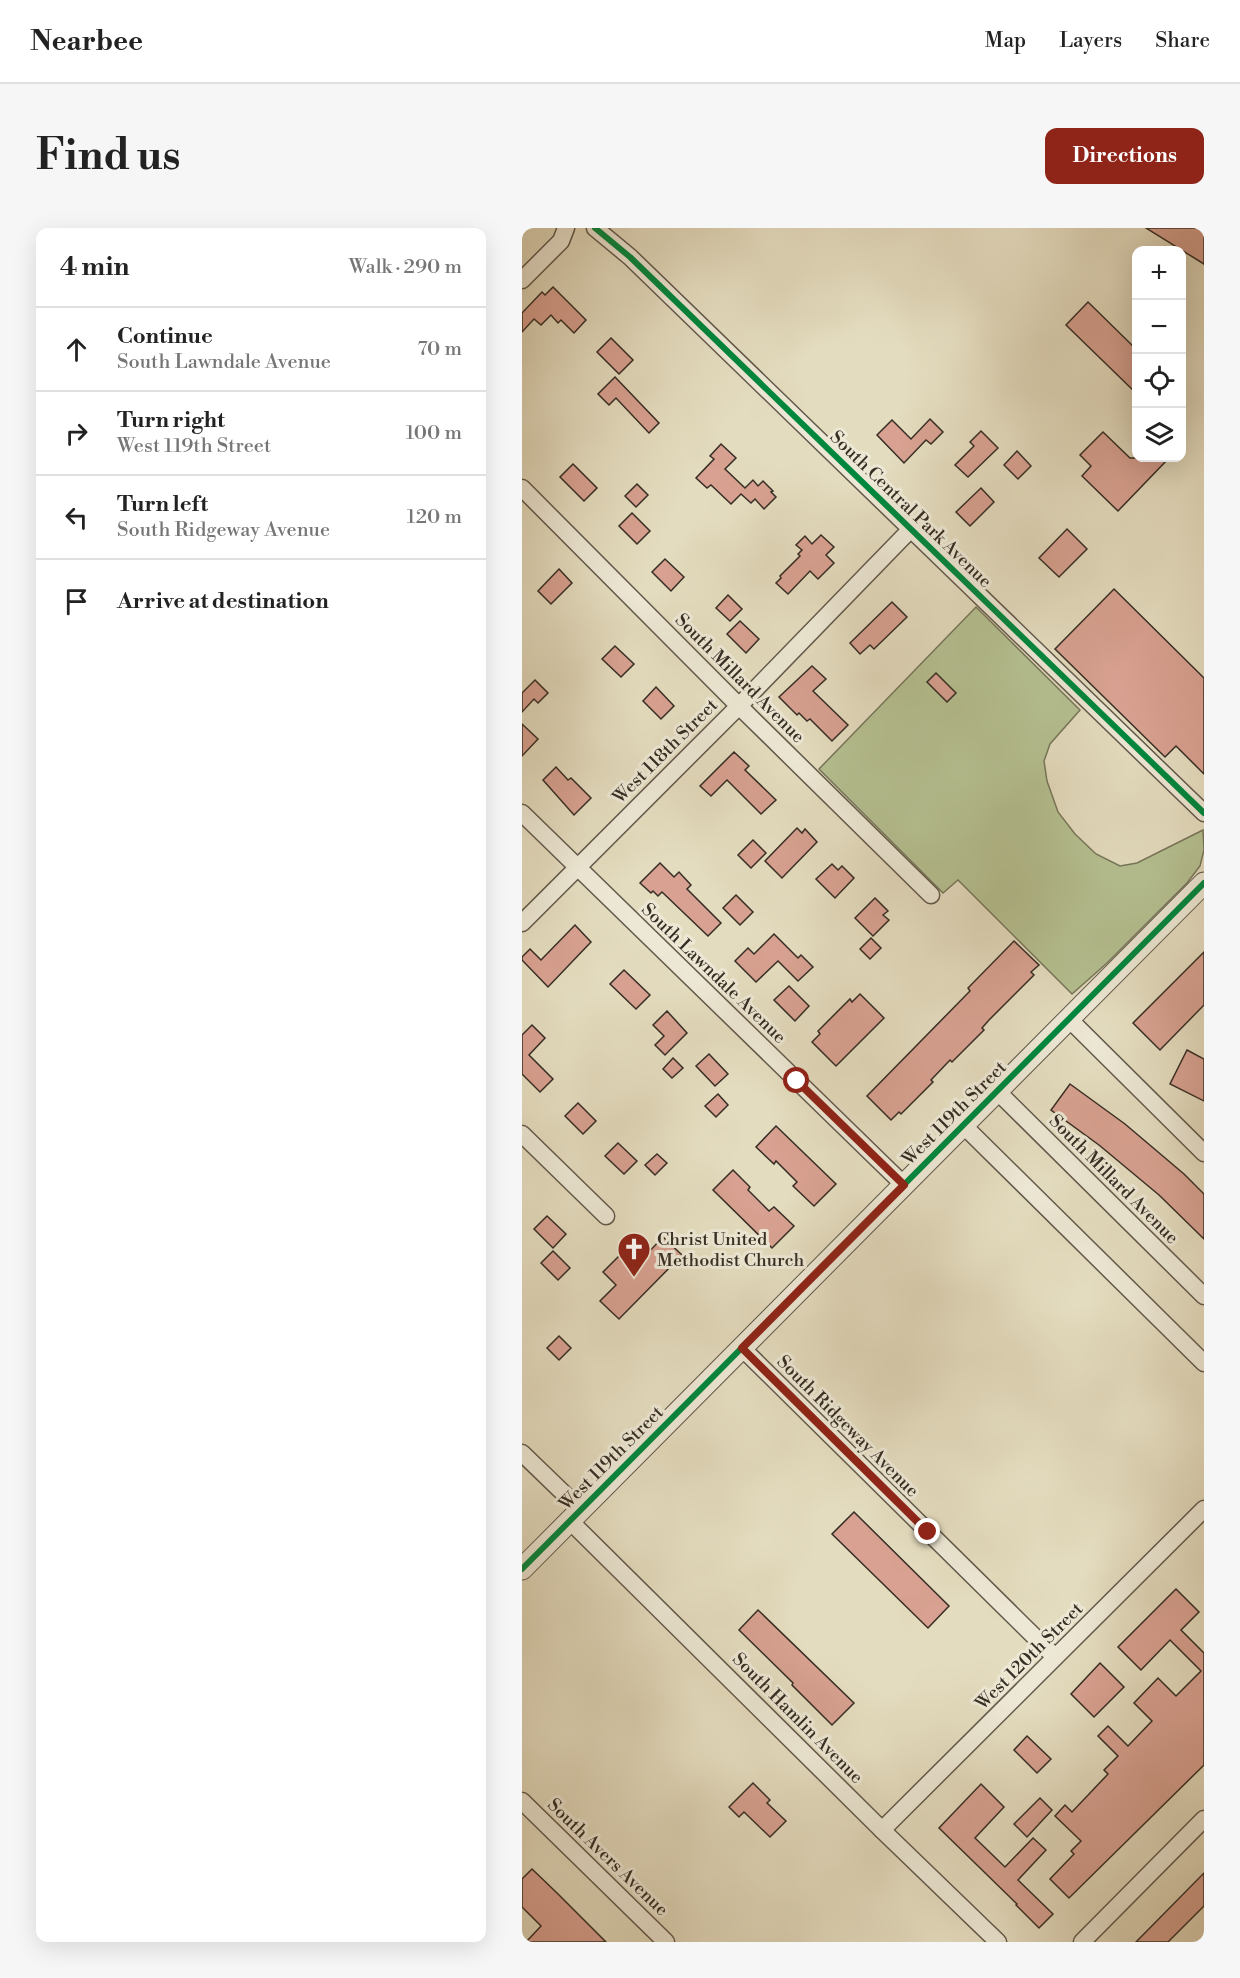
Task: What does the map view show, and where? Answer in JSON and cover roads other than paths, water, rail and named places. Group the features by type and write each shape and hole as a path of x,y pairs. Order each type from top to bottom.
{"street":[{"path":"522,280 561,241 566,228"},
{"name":"South Central Park Avenue","path":"595,228 630,257 1204,813"},
{"name":"South Millard Avenue","path":"522,488 931,895"},
{"name":"West 118th Street","path":"522,922 910,530"},
{"name":"South Lawndale Avenue","path":"522,813 904,1185"},
{"name":"West 119th Street","path":"522,1569 1204,883"},
{"path":"1069,1019 1204,1153"},
{"name":"South Millard Avenue","path":"997,1091 1204,1296"},
{"path":"963,1125 1204,1364"},
{"path":"522,1134 606,1216"},
{"name":"South Ridgeway Avenue","path":"742,1348 1056,1657"},
{"name":"South Hamlin Avenue","path":"522,1453 575,1516 882,1830 998,1942"},
{"name":"West 120th Street","path":"882,1830 1204,1509"},
{"name":"South Avers Avenue","path":"522,1801 666,1942"},
{"path":"1082,1942 1204,1819"}],"place":[{"name":"Christ United Methodist Church","path":"634,1278"}]}
